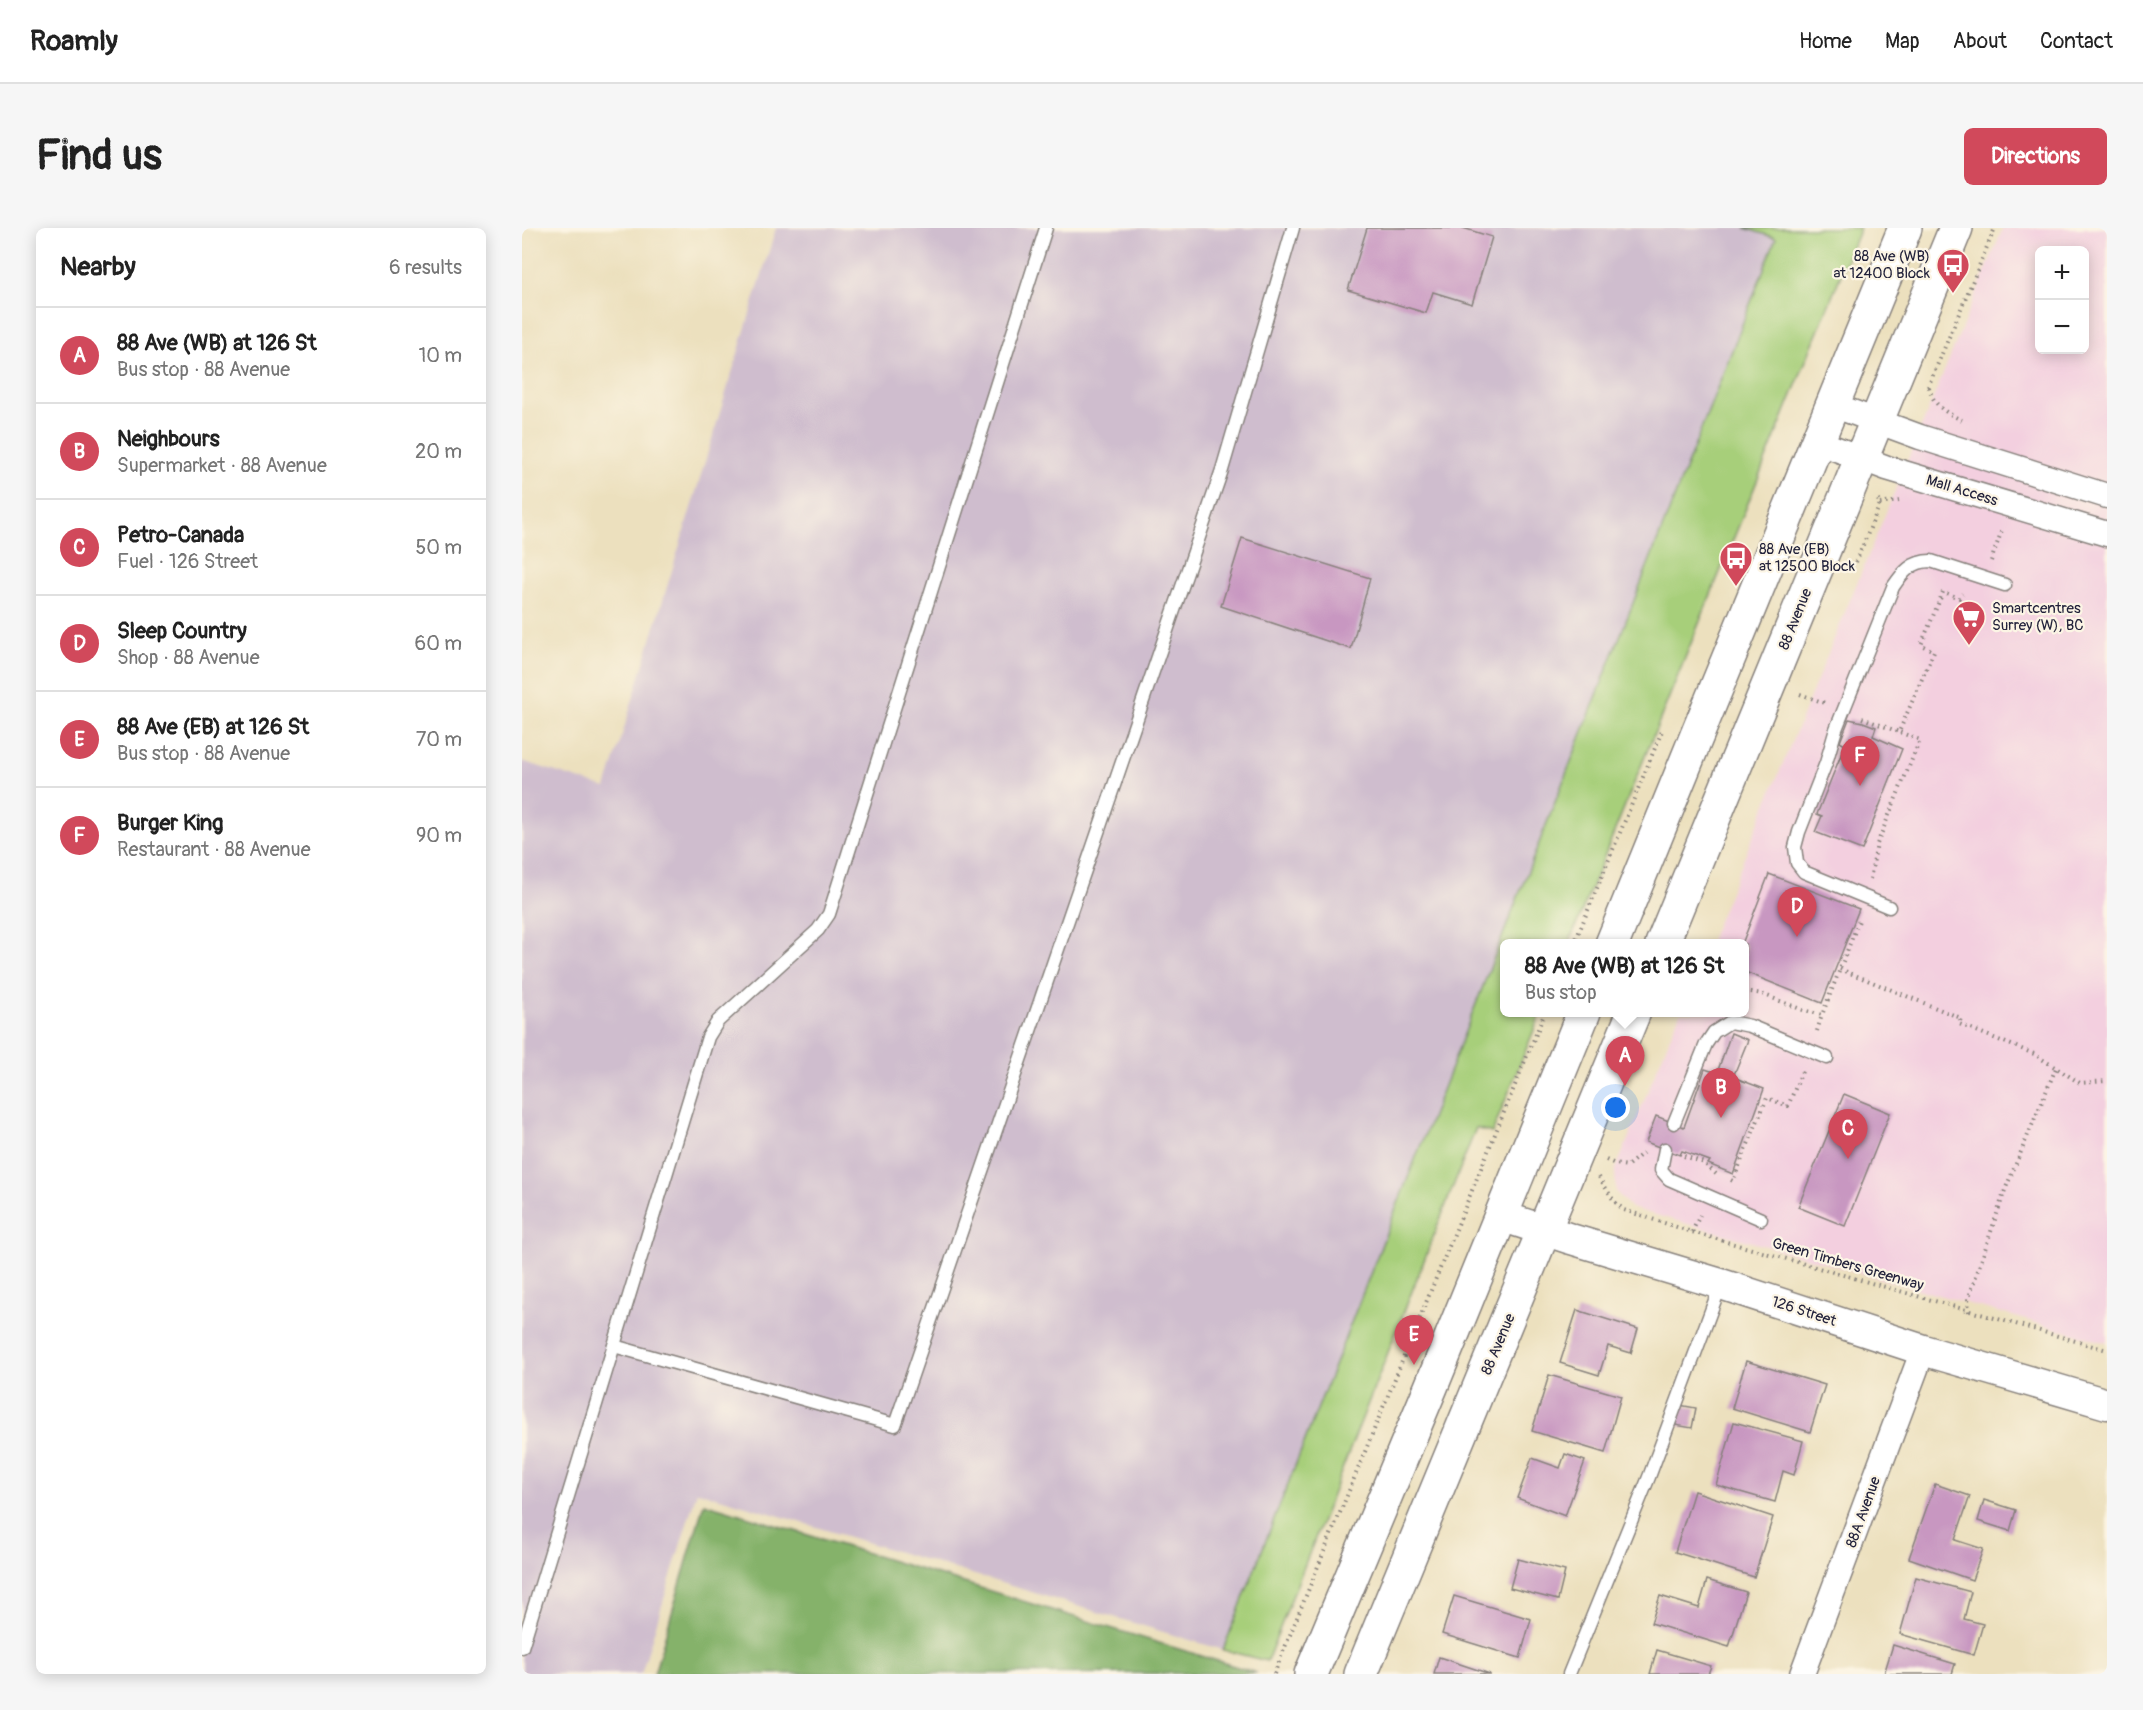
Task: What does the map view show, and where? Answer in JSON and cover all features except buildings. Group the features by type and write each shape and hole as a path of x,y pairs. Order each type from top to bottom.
{"main road":[{"path":"1613,939 1905,228"},
{"name":"88 Avenue","path":"1664,939 1956,228"},
{"path":"1311,1674 1582,1017"},
{"name":"88 Avenue","path":"1361,1674 1632,1017"}],"street":[{"path":"1833,405 1920,437 2107,496"},
{"name":"Mall Access","path":"1818,442 1887,468 2107,534"},
{"name":"126 Street","path":"1501,1216 1923,1350 2107,1404"},
{"name":"88A Avenue","path":"1802,1674 1923,1350"}],"lane":[{"path":"522,1647 708,1037 718,1021 818,930 829,914 1046,228"},
{"path":"615,1346 895,1425 1222,470 1293,228"},
{"path":"1889,907 1804,872 1797,863 1796,847 1799,832 1826,763 1836,729 1893,587 1900,575 1910,566 1922,561 1931,561 2005,585"},
{"path":"1674,1123 1706,1044 1714,1032 1730,1022 1740,1023 1827,1058"},
{"path":"1665,1149 1661,1170 1669,1179 1761,1219"},
{"path":"1569,1674 1649,1478 1721,1284"}],"path":[{"path":"1924,392 1929,387 1995,228"},
{"path":"1800,694 1899,732 1934,651 1921,645 1943,592 1959,598 1971,588 1993,558 2002,530"},
{"path":"1840,969 1961,1018 1959,1024 2034,1054 2080,1083 2107,1081"},
{"path":"1692,1232 1717,1175 1733,1181 1767,1098 1788,1106 1822,1015"},
{"path":"1274,1674 1543,1017"},
{"path":"1969,1312 1968,1300 2005,1190 2056,1068"},
{"name":"Green Timbers Greenway","path":"1599,1177 1614,1201 1624,1210 1692,1232 2107,1350"}],"shaded area":[{"path":"776,228 1745,228 1777,238 1502,939 1500,939 1500,944 1223,1650 697,1491 641,1674 522,1674 522,761 606,788"},
{"name":"Smartcentres Surrey (W), BC","path":"2003,228 2107,228 2107,1343 1631,1208 1616,1192 1615,1171 1678,1017 1749,1017 1749,939 1711,939"}],"green space":[{"path":"1745,228 1860,228 1571,939 1501,939 1776,238"},
{"path":"1500,943 1500,1017 1539,1017 1492,1133 1476,1128 1267,1661 1223,1650"},
{"path":"704,1503 1257,1673 654,1674"}],"place":[{"name":"88 Ave (WB) at 12400 Block","path":"1953,294"},
{"name":"88 Ave (EB) at 12500 Block","path":"1736,587"},
{"name":"Smartcentres Surrey (W), BC","path":"1969,646"},
{"name":"Burger King","path":"1860,786"},
{"name":"Sleep Country","path":"1797,937"},
{"name":"88 Ave (WB) at 126 St","path":"1625,1086"},
{"name":"Neighbours","path":"1721,1118"},
{"name":"Petro-Canada","path":"1848,1159"},
{"name":"88 Ave (EB) at 126 St","path":"1414,1365"}]}
